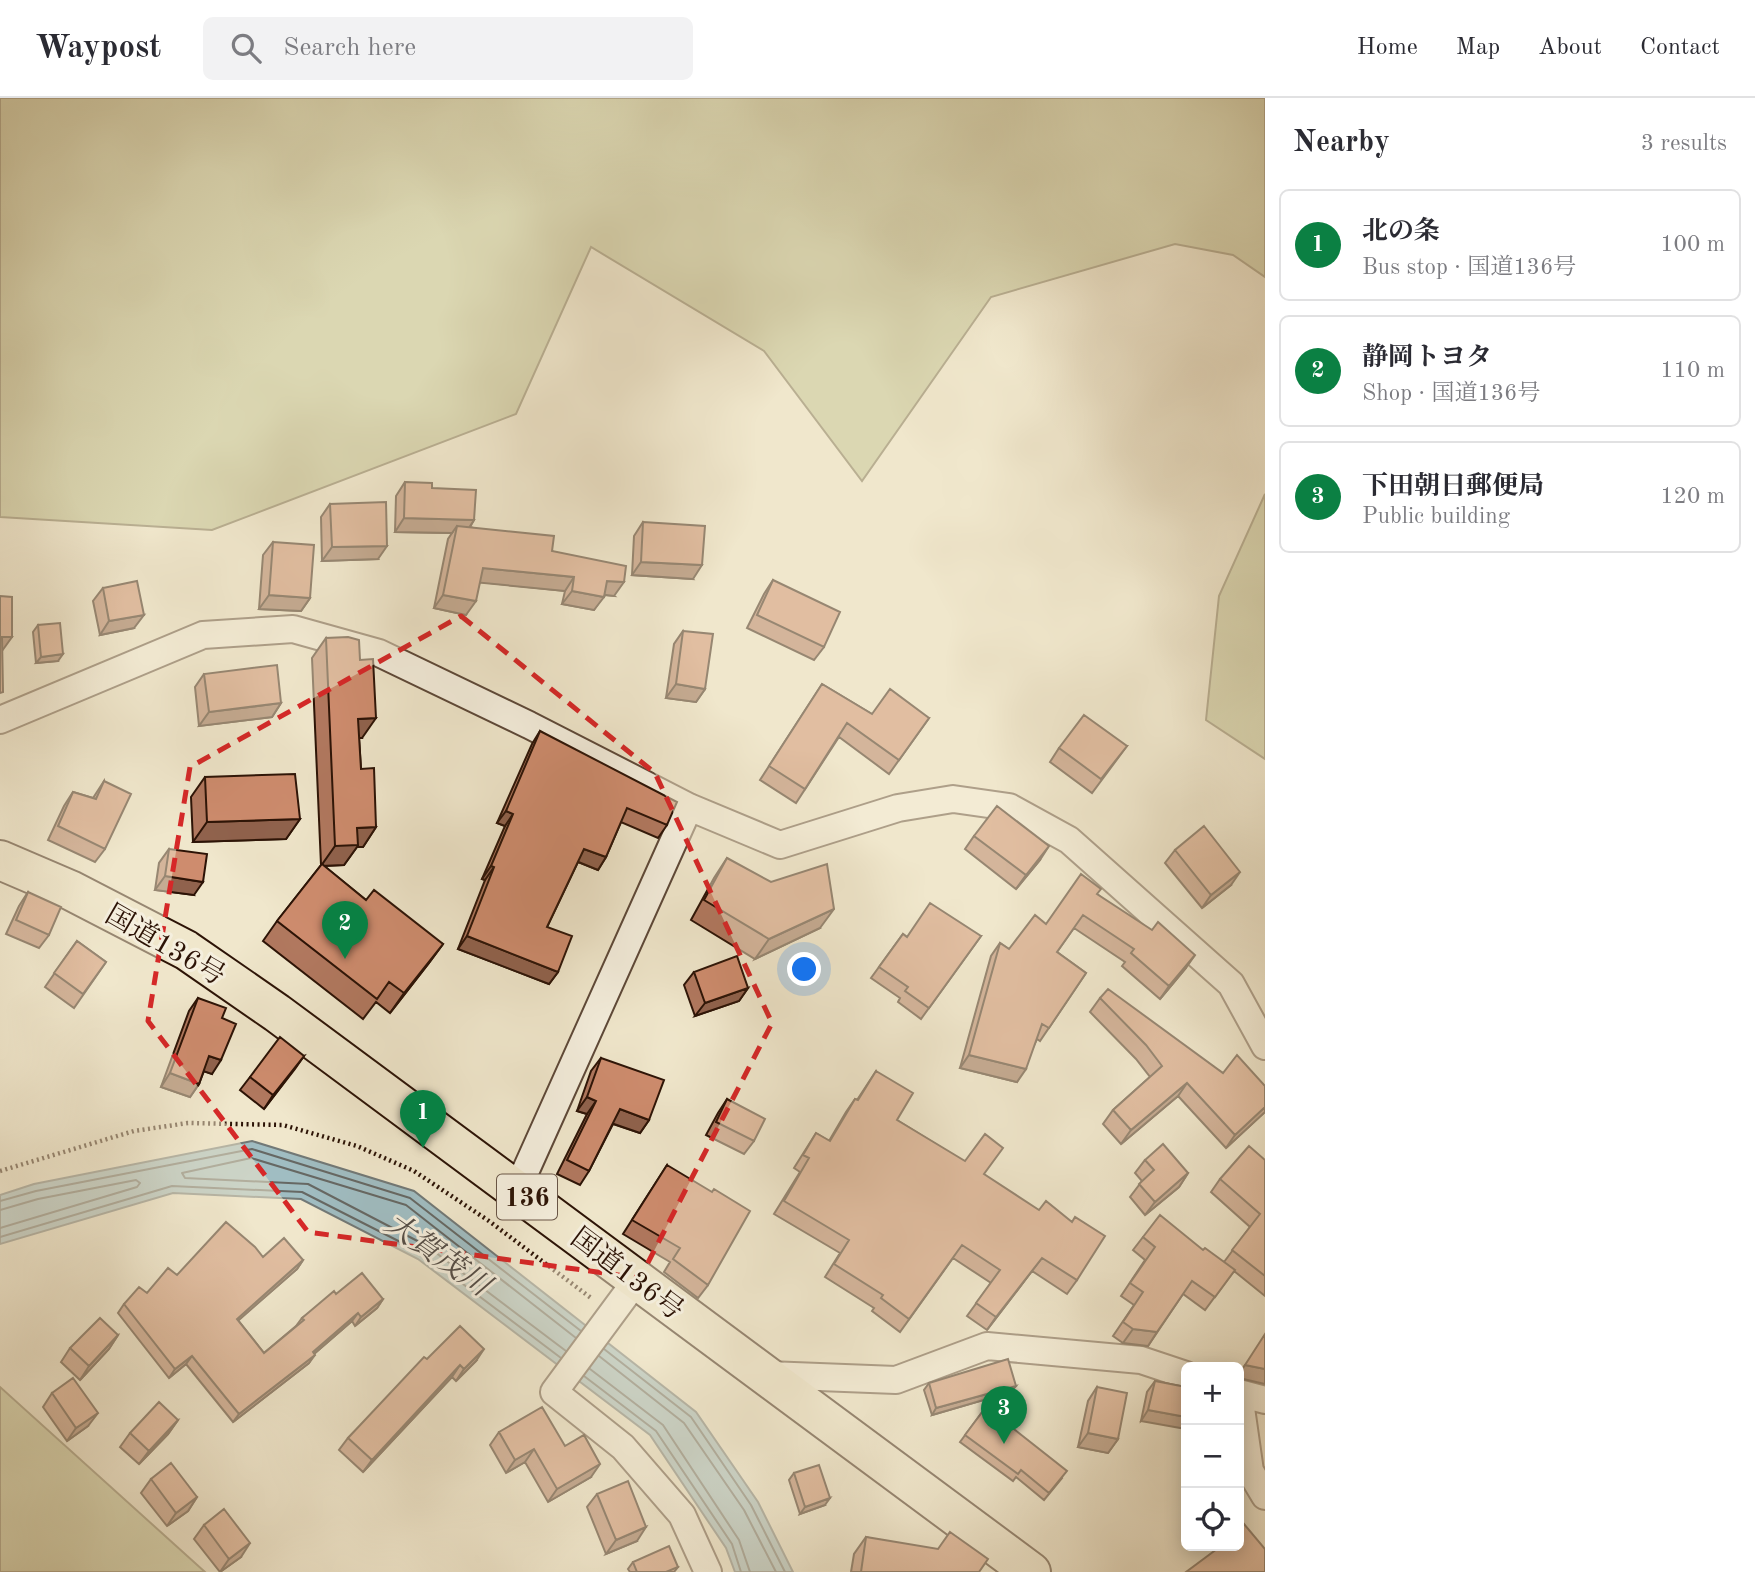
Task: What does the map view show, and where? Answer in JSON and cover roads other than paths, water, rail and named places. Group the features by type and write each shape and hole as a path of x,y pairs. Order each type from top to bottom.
{"highway":[{"name":"国道136号","path":"0,860 70,890 186,950 277,1013 1031,1572"}],"street":[{"path":"0,720 203,635 293,629 379,653 529,725 689,807 780,845 898,808 953,799 1009,807 1069,840 1231,984 1265,1046"},
{"path":"517,1190 689,807"},
{"path":"636,1281 554,1392 623,1447 682,1515 708,1572"},
{"path":"768,1375 896,1380 987,1346 1141,1360 1181,1373"},
{"path":"1244,1394 1265,1400"},
{"path":"1244,1425 1251,1471 1265,1496"}],"water":[{"name":"大賀茂川","path":"252,1141 414,1191 696,1412 758,1502 793,1572 735,1572 726,1548 650,1435 418,1259 301,1199 173,1193 0,1244 0,1195 34,1184"}],"place":[{"name":"静岡トヨタ","path":"345,959"},
{"name":"北の条","path":"423,1148"},
{"name":"下田朝日郵便局","path":"1004,1444"}]}
